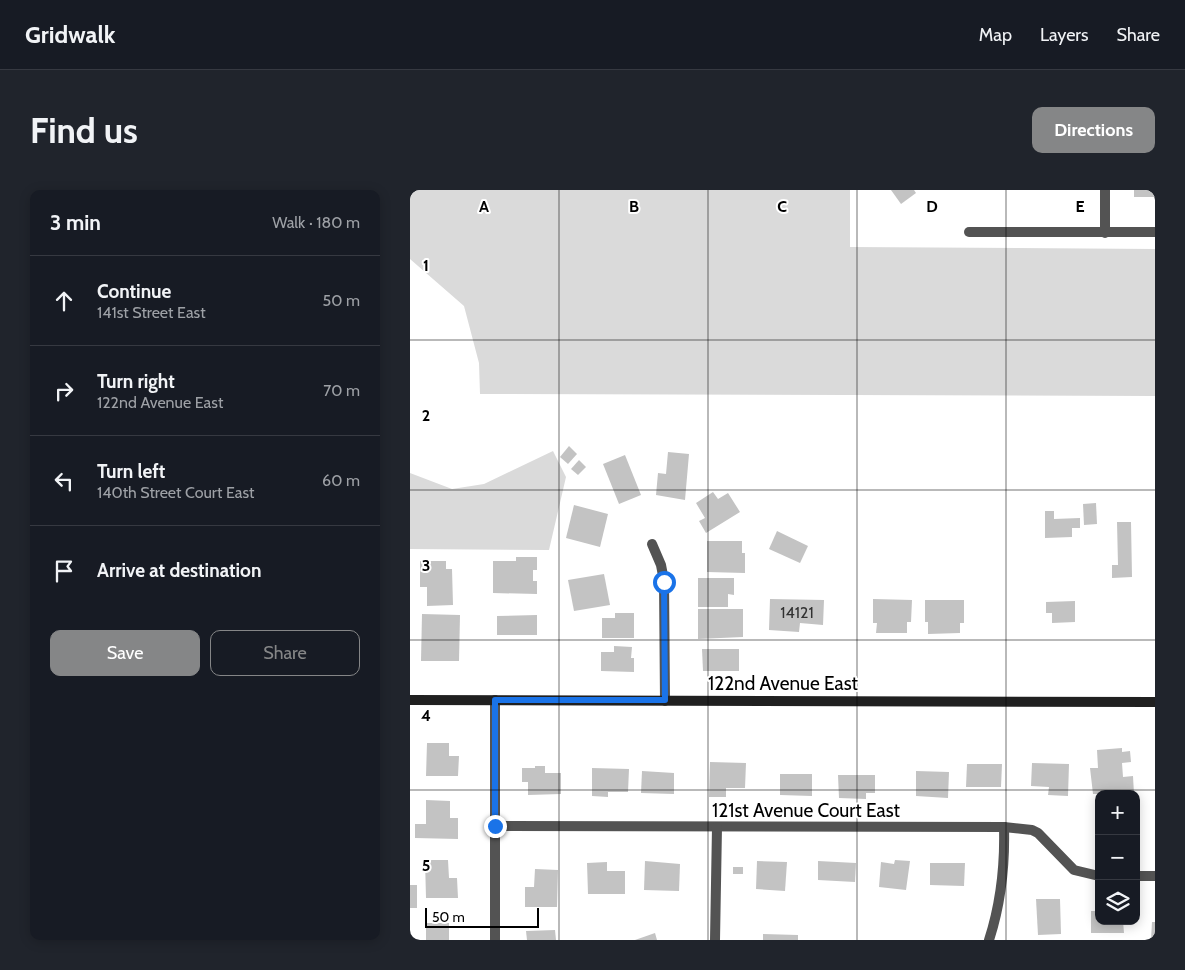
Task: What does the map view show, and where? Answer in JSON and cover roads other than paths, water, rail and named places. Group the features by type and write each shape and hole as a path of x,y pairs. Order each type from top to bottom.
{"main road":[{"name":"122nd Avenue East","path":"410,700 1155,702"}],"street":[{"path":"1104,233 1105,190"},
{"path":"969,232 1155,232"},
{"path":"652,544 661,565 664,582 665,700"},
{"path":"495,700 495,940"},
{"name":"121st Avenue Court East","path":"495,826 1004,827 1032,830 1038,833 1074,870 1095,875"},
{"path":"715,940 716,827"},
{"path":"990,940 997,916 1001,890 1004,827"},
{"path":"1140,876 1155,876"}]}
